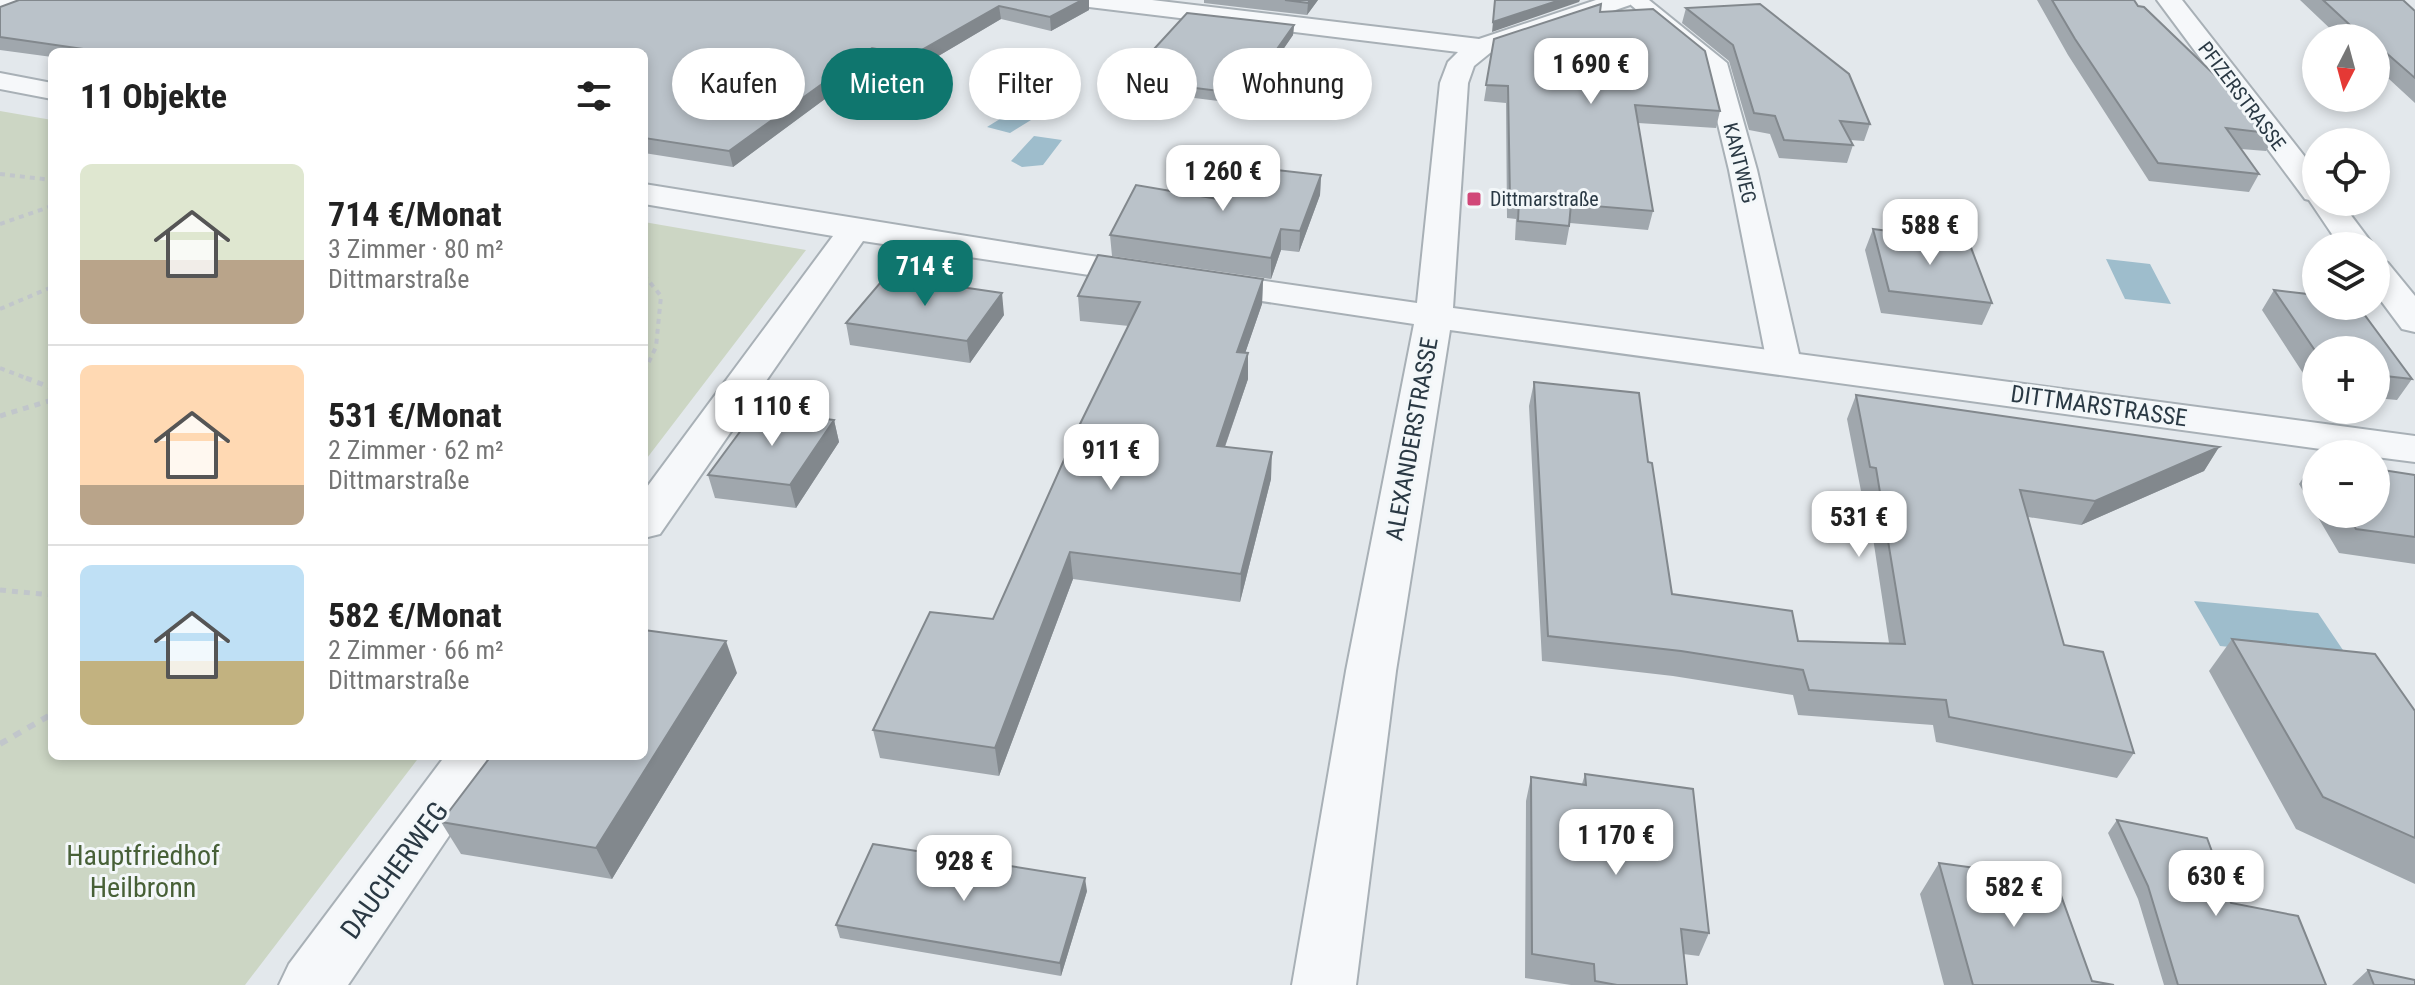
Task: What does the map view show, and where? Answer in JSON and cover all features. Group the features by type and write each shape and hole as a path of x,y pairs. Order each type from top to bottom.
{"street":[{"path":"0,5 12,0"},
{"path":"1089,0 1481,47 1621,0"},
{"name":"PFIZERSTRASSE","path":"2169,0 2302,174"},
{"name":"ALEXANDERSTRASSE","path":"1324,985 1371,671 1434,316 1454,83 1462,62 1481,47"},
{"path":"0,81 48,90"},
{"name":"DITTMARSTRASSE","path":"648,195 854,230 1434,316 2415,449"},
{"path":"648,517 854,230"},
{"path":"2390,288 2415,321"},
{"name":"DAUCHERWEG","path":"311,985 473,760"}],"lane":[{"name":"KANTWEG","path":"1636,0 1715,63 1743,170 1784,363"}],"path":[{"path":"0,174 48,180"},
{"path":"0,224 48,207"},
{"path":"648,280 661,296 656,347 648,364"},
{"path":"0,309 48,289"},
{"path":"0,368 48,386"},
{"path":"0,416 48,401"},
{"path":"0,590 48,595"},
{"path":"0,744 48,716"}],"green space":[{"name":"Hauptfriedhof Heilbronn","path":"0,111 48,119 48,760 417,760 245,985 0,985"},
{"path":"648,223 806,250 648,457"}],"water":[{"path":"998,120 1031,120 1010,133 987,127"},
{"path":"1034,136 1062,140 1043,165 1022,167 1011,161"},
{"path":"2106,259 2150,264 2171,304 2125,299"},
{"path":"2194,601 2318,613 2349,659 2220,646"}],"building":[{"path":"19,0 1082,0 1050,17 999,6 925,48 821,48 821,85 805,96 805,48 672,48 672,120 772,120 729,151 648,139 648,48 76,48 0,37 0,7"},
{"path":"1495,0 1560,0 1493,22"},
{"path":"2052,0 2134,0 2138,6 2144,7 2276,134 2226,128 2259,174 2158,163"},
{"path":"2323,0 2403,0 2415,11 2415,78 2390,56 2390,24 2349,24"},
{"path":"1601,4 1600,12 1653,9 1705,51 1720,111 1635,105 1653,211 1571,204 1569,226 1518,221 1519,200 1510,200 1508,86 1486,85 1494,39"},
{"path":"1760,4 1849,74 1870,124 1840,121 1853,145 1784,140 1775,116 1754,113 1733,45 1686,8"},
{"path":"1187,13 1294,25 1278,48 1213,48 1213,90 1197,88 1197,48 1155,48"},
{"path":"1231,165 1321,175 1300,231 1281,229 1271,258 1110,235 1136,185 1224,200"},
{"path":"1873,229 1970,245 1992,303 1889,291"},
{"path":"1098,255 1263,279 1237,352 1248,353 1217,446 1272,452 1241,574 1070,552 995,748 873,730 930,612 993,619 1080,424 1140,302 1078,296"},
{"path":"886,276 1002,293 967,341 846,323"},
{"path":"2274,290 2302,293 2302,320 2368,320 2380,336 2305,336"},
{"path":"2390,349 2412,379 2390,377"},
{"path":"1534,382 1639,393 1672,594 1792,611 1798,641 1905,644 1876,468 1870,467 1856,395 2219,447 2095,501 2020,490 2064,645 2103,652 2134,753 1949,717 1946,700 1809,690 1803,670 1681,651 1548,636"},
{"path":"756,410 834,420 790,485 708,475"},
{"path":"2390,471 2415,475 2415,537 2356,529 2390,528"},
{"path":"648,631 726,641 596,848 441,822 488,760 648,760"},
{"path":"2232,639 2375,654 2415,711 2415,838 2323,797"},
{"path":"1585,774 1693,789 1709,933 1681,929 1687,985 1617,985 1595,981 1594,964 1532,954 1531,777 1586,785"},
{"path":"2117,820 2207,838 2231,903 2298,916 2326,985 2178,985 2148,886"},
{"path":"873,844 1085,878 1060,963 836,925"},
{"path":"1939,863 2055,879 2092,981 2114,985 1973,985"},
{"path":"2368,970 2415,980 2415,985 2374,985"}],"place":[{"name":"Dittmarstraße","path":"1474,199"}]}
